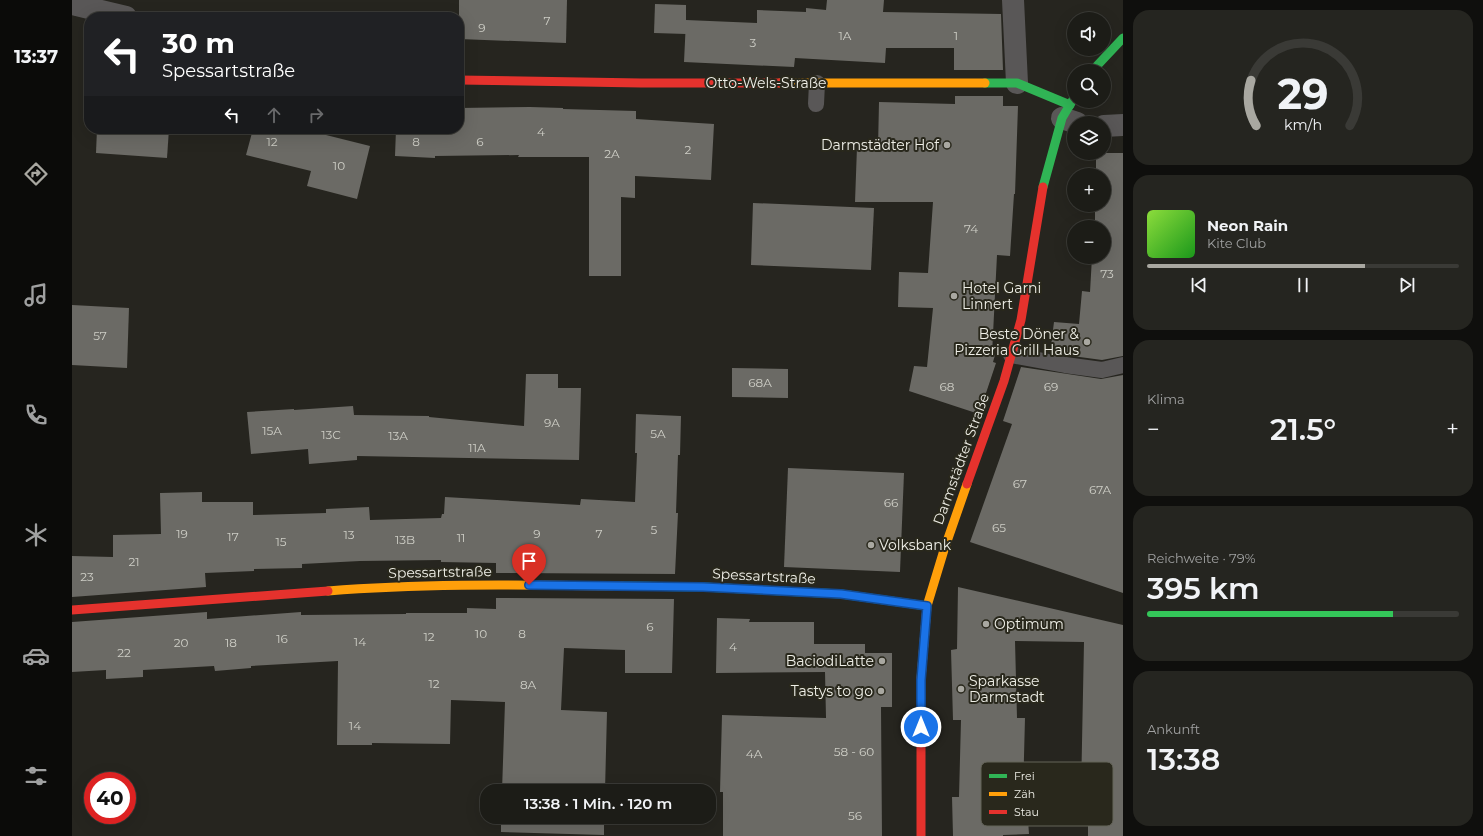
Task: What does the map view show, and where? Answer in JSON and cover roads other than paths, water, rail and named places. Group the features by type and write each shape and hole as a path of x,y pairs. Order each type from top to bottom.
{"street":[{"path":"1013,0 1017,83"},
{"path":"72,4 105,12"},
{"path":"1099,64 1123,38"},
{"name":"Otto-Wels-Straße","path":"464,80 641,83 1017,83 1071,111"},
{"name":"Darmstädter Straße","path":"921,836 921,680 927,606 944,550 1004,381 1021,320 1038,224 1044,179 1071,111"},
{"path":"1111,126 1123,125"},
{"name":"Spessartstraße","path":"72,610 378,587 513,585 711,587 841,594 927,606"}],"lane":[{"path":"816,104 817,83"},
{"path":"1011,355 1102,370 1123,365"}],"place":[{"name":"Darmstädter Hof","path":"947,145"},
{"name":"Hotel Garni Linnert","path":"954,296"},
{"name":"Beste Döner & Pizzeria Grill Haus","path":"1087,342"},
{"name":"Volksbank","path":"871,545"},
{"name":"Optimum","path":"986,624"},
{"name":"BaciodiLatte","path":"882,661"},
{"name":"Sparkasse Darmstadt","path":"961,689"},
{"name":"Tastys to go","path":"881,691"}]}
